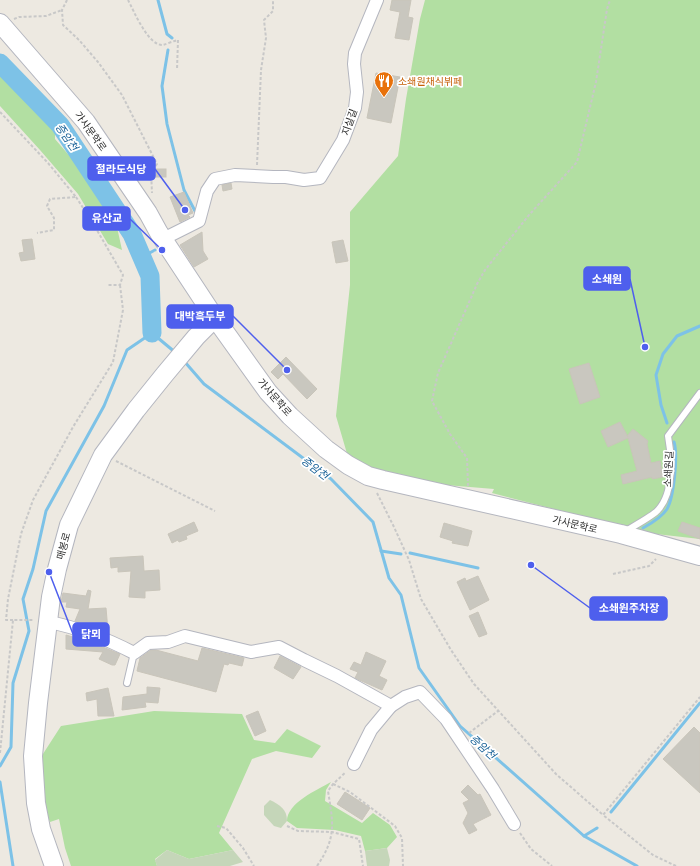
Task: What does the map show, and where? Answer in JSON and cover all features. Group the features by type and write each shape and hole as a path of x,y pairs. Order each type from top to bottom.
{"main road":[{"name":"가사문학로","path":"0,23 86,122 148,213 163,239 215,318 268,392 290,416 326,449 348,465 368,476 621,534 700,556"},
{"name":"매봉로","path":"54,866 47,850 38,816 33,756 45,621 57,568 69,525 103,454 165,374 196,337 215,318"}],"street":[{"name":"지실길","path":"163,239 199,220 207,191 215,179 235,175 286,177 304,180 320,178 343,140 355,108 357,92 354,64 355,53 377,0"},
{"path":"45,621 74,627 114,642 134,653 148,643 168,642 185,636 251,652 279,647 338,676 391,706"},
{"path":"354,764 371,730 391,706 405,697 420,692 446,719 493,789 514,824"}],"lane":[{"name":"소쇄원길","path":"621,534 658,510 667,495 670,478 671,453 668,436 700,393"},
{"path":"127,683 134,653"}],"path":[{"path":"67,0 62,10 63,25 79,40 98,62 122,95 157,164 151,170 152,199 148,213"},
{"path":"128,0 152,42 162,45 178,40 177,70"},
{"path":"256,176 261,70 266,38 264,20 272,10 273,0"},
{"path":"469,500 467,458 450,434 432,401 438,373 477,284 485,270 529,215 577,162 596,82 607,9 610,0"},
{"path":"0,23 19,17 46,16 62,10"},
{"path":"0,112 48,162 76,197 123,275 120,285 123,310 112,362 73,427 33,500 21,534 8,599 6,620 45,621"},
{"path":"37,232 54,230 54,218 47,206 50,199 76,197"},
{"path":"107,285 120,285"},
{"path":"103,454 215,511"},
{"path":"368,476 409,560 421,599 451,650 474,684 556,774 603,815 653,855 676,866"},
{"path":"614,574 649,566 657,558 661,544"},
{"path":"0,753 15,620"},
{"path":"603,815 700,697"},
{"path":"464,737 498,711"},
{"path":"317,866 326,852 332,832 332,815 328,791 333,784 354,764"},
{"path":"333,784 350,792 395,826 402,838 403,866"},
{"path":"514,824 531,849 552,866"},
{"path":"217,826 226,828 243,848 254,866"},
{"path":"287,826 298,831 332,832 359,838 363,866"}],"green space":[{"path":"425,0 700,0 700,539 647,533 492,493 494,489 434,484 371,468 348,457 336,416 350,285 350,212 398,156 406,99 420,19"},
{"path":"0,74 55,130 55,139 113,209 122,250 108,244 78,194 0,106"},
{"path":"154,711 242,714 254,740 275,743 287,729 321,746 312,758 276,751 252,759 219,833 233,850 189,859 167,850 155,859 157,866 71,866 65,848 59,819 50,822 43,805 41,757 61,726"},
{"path":"331,782 326,790 325,801 362,823 373,813 390,825 397,837 387,848 365,851 361,836 335,830 297,828 287,821 288,814 297,803"},
{"path":"270,800 280,806 286,813 287,821 281,828 274,826 264,815 264,806"},
{"path":"387,848 390,860 389,866 367,866 365,851"},
{"path":"167,850 189,859 233,850 243,862 230,866 157,866 155,860"}],"building":[{"path":"392,0 411,0 408,17 413,18 409,40 395,38 400,12 390,10"},
{"path":"376,73 400,77 391,123 367,118"},
{"path":"156,169 166,169 166,177 156,177"},
{"path":"231,183 232,189 223,191 222,185"},
{"path":"184,192 193,213 188,215 190,217 180,222 170,197"},
{"path":"202,232 203,251 208,259 194,267 180,245"},
{"path":"32,239 35,259 21,261 19,253 24,252 22,240"},
{"path":"343,240 348,261 336,263 332,242"},
{"path":"286,357 317,389 307,399 283,374 278,379 271,372"},
{"path":"589,363 600,397 580,404 569,369"},
{"path":"620,422 627,436 633,429 648,441 647,444 651,463 660,461 663,477 652,479 652,477 623,484 621,475 637,471 628,438 608,447 601,431"},
{"path":"194,522 198,531 186,536 187,539 179,542 178,540 172,543 168,534"},
{"path":"682,522 700,528 700,539 678,531"},
{"path":"444,523 472,531 468,546 452,543 453,541 440,537"},
{"path":"143,556 144,571 159,570 160,590 145,591 145,598 129,597 131,571 118,572 118,567 111,568 110,558"},
{"path":"478,576 489,600 470,610 457,582 465,578 466,581"},
{"path":"88,590 91,591 88,609 106,608 108,631 75,621 80,609 66,607 67,602 61,602 63,593 86,596"},
{"path":"478,612 487,634 479,637 469,616"},
{"path":"66,635 90,642 120,654 115,665 99,659 103,652 66,649"},
{"path":"202,648 244,658 242,666 229,663 228,665 224,664 216,692 137,671 140,658 151,650 198,661"},
{"path":"366,652 386,661 379,676 387,680 382,690 355,678 358,672 350,669 354,662 361,665"},
{"path":"280,656 301,667 293,679 274,668"},
{"path":"147,687 160,688 158,703 145,702 146,707 122,710 123,697 147,694"},
{"path":"108,688 114,716 98,716 97,699 87,701 86,693"},
{"path":"258,711 266,731 255,736 246,716"},
{"path":"694,727 700,733 700,793 663,759"},
{"path":"468,785 478,795 480,794 491,815 473,824 477,830 469,834 463,823 468,813 463,803 469,800 461,792"},
{"path":"345,792 370,808 362,820 337,804"}],"waterway":[{"path":"158,0 167,34 172,38"},
{"path":"168,50 162,86 167,124 184,190 195,211"},
{"name":"증암천","path":"0,63 60,125 132,234 150,276 152,333"},
{"path":"142,257 155,250"},
{"path":"667,423 661,405 656,375 663,354 677,336 700,326"},
{"path":"0,766 11,747 13,683 29,631 23,599 33,569 46,511 104,406 127,350 152,333 176,353"},
{"name":"증암천","path":"184,361 204,384 331,479 373,522 389,578 401,595 419,668 460,726 584,836 637,866"},
{"path":"643,528 662,515 667,509 672,495 673,486 676,456 674,442"},
{"path":"381,551 401,554"},
{"path":"410,553 478,568"},
{"path":"611,812 700,703"},
{"path":"0,782 13,866"},
{"path":"584,836 597,828"}],"place":[{"name":"소쇄원채식뷔페","path":"384,98"},
{"name":"절라도식당","path":"185,210"},
{"name":"유산교","path":"162,250"},
{"name":"소쇄원","path":"645,347"},
{"name":"대박흑두부","path":"287,370"},
{"name":"소쇄원주차장","path":"531,565"},
{"name":"닭뫼","path":"49,572"}]}
